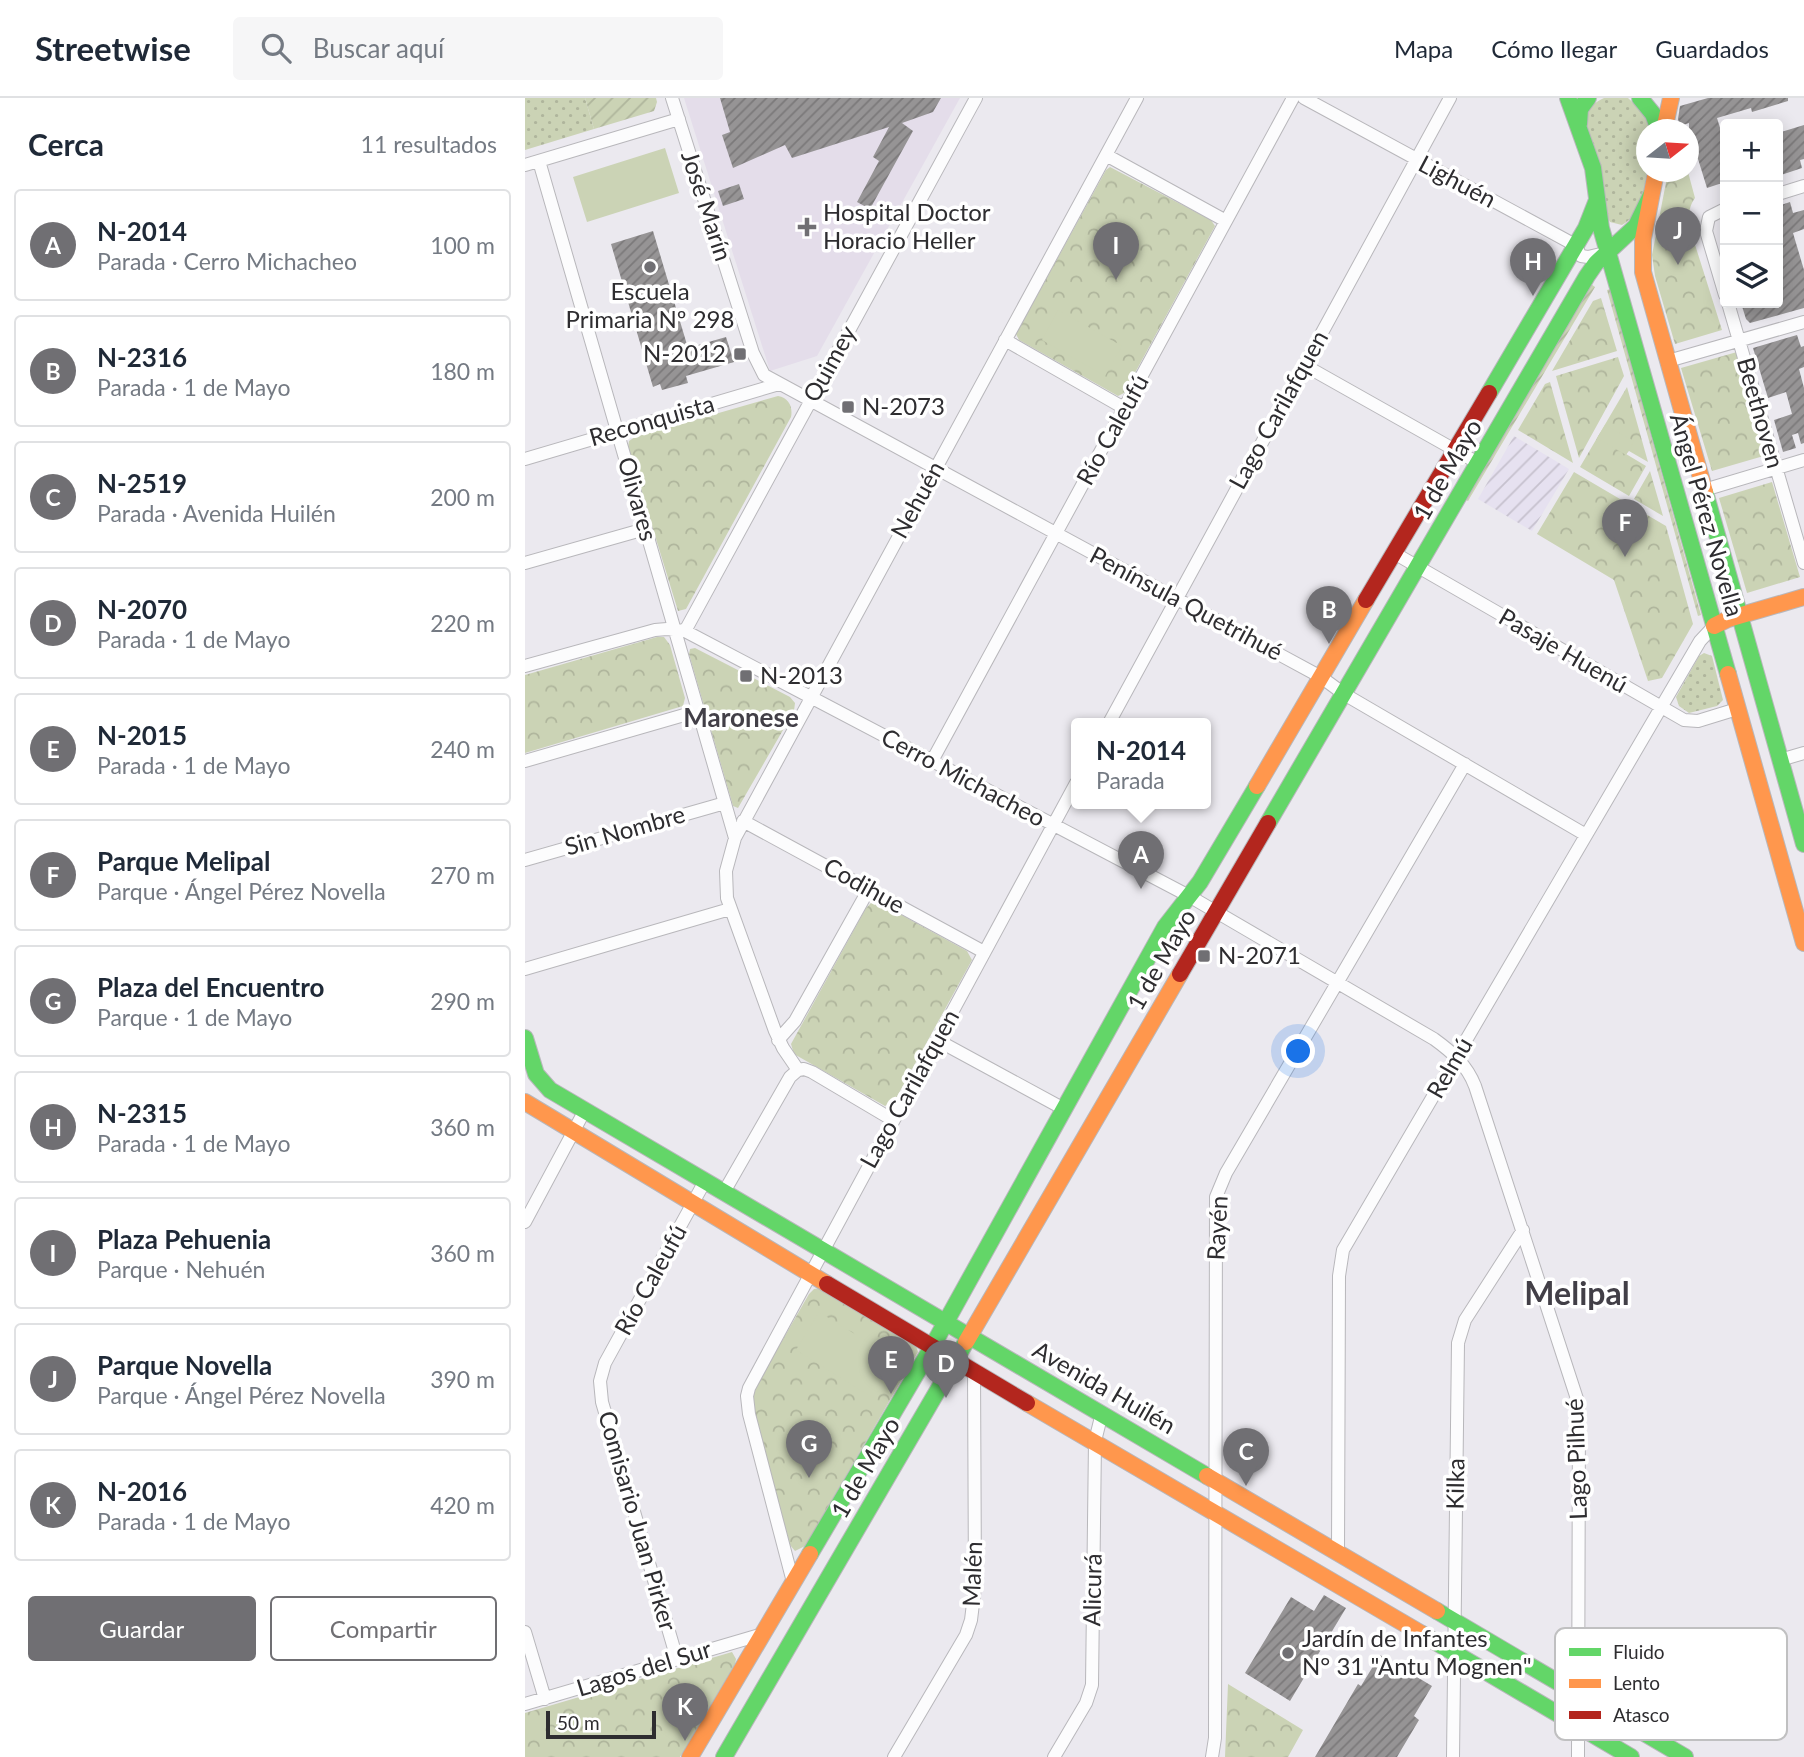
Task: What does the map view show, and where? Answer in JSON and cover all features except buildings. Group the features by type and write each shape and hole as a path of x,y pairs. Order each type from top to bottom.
{"main road":[{"name":"Ángel Pérez Novella","path":"1568,98 1593,168 1601,228 1804,943"},
{"path":"1581,138 1578,116 1588,98"},
{"path":"1640,98 1656,119"},
{"path":"1664,119 1671,98"},
{"name":"Ángel Pérez Novella","path":"1654,182 1643,239 1642,265 1804,844"},
{"name":"1 de Mayo","path":"724,1757 1587,276 1596,263 1636,226 1651,195"},
{"name":"1 de Mayo","path":"690,1757 932,1347 1164,928 1200,882 1575,246 1597,200"},
{"path":"1714,626 1740,615 1804,597"},
{"name":"Avenida Huilén","path":"525,1038 540,1080 550,1090 1555,1680"},
{"name":"Avenida Huilén","path":"525,1102 932,1347 1555,1712"},
{"name":"Avenida Huilén","path":"1603,1740 1631,1757"},
{"name":"Avenida Huilén","path":"1656,1740 1685,1757"}],"street":[{"name":"José Marín","path":"672,98 755,360 764,375 779,384"},
{"name":"Quimey","path":"680,630 810,401 976,98"},
{"name":"Nehuén","path":"730,909 725,879 735,838 743,821 1137,98"},
{"name":"Río Caleufú","path":"932,761 1293,98"},
{"name":"Lighuén","path":"1304,98 1575,246 1583,257 1608,252"},
{"name":"Lago Carilafquen","path":"1112,718 1450,98"},
{"path":"525,165 679,119"},
{"path":"1105,156 1226,220"},
{"name":"Olivares","path":"539,161 645,529 680,630 698,711 735,838"},
{"path":"1783,192 1804,186"},
{"path":"1720,212 1709,217 1706,223 1720,278"},
{"name":"Beethoven","path":"1729,308 1804,563"},
{"path":"1668,361 1804,322"},
{"path":"1005,340 1124,408"},
{"path":"1304,365 1478,463"},
{"name":"Península Quetrihué","path":"779,384 1321,677 1344,694 1586,835"},
{"name":"Reconquista","path":"525,459 779,384"},
{"path":"1704,489 1804,460"},
{"path":"525,563 645,529"},
{"name":"Pasaje Huenú","path":"1394,553 1684,720 1691,721 1737,709"},
{"name":"Relmú","path":"1338,1553 1341,1258 1347,1243 1700,641 1714,626"},
{"path":"525,666 655,631 680,630"},
{"name":"Cerro Michacheo","path":"680,630 1189,896 1434,1039 1456,1057"},
{"path":"525,761 698,711"},
{"path":"1780,760 1804,753"},
{"name":"Rayén","path":"1212,1757 1215,1738 1216,1197 1221,1181 1465,764"},
{"name":"Lago Carilafquen","path":"793,1582 749,1414 747,1396 752,1380 812,1274 822,1250 1071,792"},
{"name":"Sin Nombre","path":"525,860 725,803"},
{"name":"Codihue","path":"743,821 984,952"},
{"path":"778,1040 795,1021 869,889"},
{"path":"525,969 730,909 778,1040 798,1070"},
{"path":"937,1040 1064,1109"},
{"name":"Lago Pilhué","path":"1456,1057 1471,1075 1475,1086 1579,1405 1577,1628"},
{"path":"724,1192 790,1077 798,1070 812,1072 893,1121"},
{"path":"525,1222 585,1110"},
{"name":"Río Caleufú","path":"600,1381 605,1363 705,1181"},
{"name":"Kilka","path":"1453,1757 1459,1335 1465,1320 1523,1230"},
{"name":"Malén","path":"894,1757 960,1646 971,1620 975,1587 974,1370"},
{"name":"Comisario Juan Pirker","path":"600,1381 602,1402 677,1659"},
{"name":"Alicurá","path":"1054,1757 1086,1703 1092,1685 1095,1441 1102,1413"},
{"path":"525,1632 545,1699"},
{"name":"Lagos del Sur","path":"525,1704 763,1634"}],"shaded area":[{"name":"Hospital Doctor Horacio Heller","path":"684,98 960,98 817,356 770,371"},
{"path":"1514,436 1569,469 1532,531 1478,499"}],"green space":[{"path":"525,98 585,98 594,129 525,150"},
{"path":"585,98 656,98 657,102 654,111 594,129"},
{"path":"1604,98 1628,98 1642,111 1646,119 1636,119 1636,182 1645,182 1643,195 1631,218 1622,225 1610,222 1607,216 1601,169 1588,137 1585,117 1595,103"},
{"path":"665,148 679,193 587,222 573,177"},
{"path":"1110,167 1211,220 1215,226 1124,393 1118,396 1019,340 1016,334"},
{"path":"1666,182 1691,182 1695,198 1689,218 1691,232 1722,330 1675,344 1655,276 1652,255"},
{"path":"1591,284 1595,287 1468,501 1464,499"},
{"path":"1610,289 1701,615 1698,616 1607,290"},
{"path":"1601,298 1617,351 1552,371 1593,301"},
{"path":"1058,310 1122,346 1105,376 1042,340"},
{"path":"1737,352 1767,455 1712,471 1681,368"},
{"path":"1618,357 1624,376 1579,458 1556,376"},
{"path":"1550,382 1573,463 1518,430 1545,384"},
{"path":"1627,387 1648,462 1629,451 1626,454 1646,466 1629,496 1580,467"},
{"path":"778,396 789,404 791,417 686,609 678,611 628,447 629,441"},
{"path":"1605,425 1634,441 1626,455 1597,438"},
{"path":"1650,471 1663,516 1634,499"},
{"path":"1574,472 1666,526 1693,624 1662,678 1648,681 1614,580 1537,534"},
{"path":"1772,482 1800,577 1747,593 1719,498"},
{"path":"664,637 670,645 685,698 683,706 525,753 525,675"},
{"path":"695,648 790,697 795,703 794,711 738,808 733,806 689,654 690,649"},
{"path":"1704,653 1712,656 1723,700 1717,706 1689,713 1679,706 1676,697 1699,656"},
{"path":"878,902 967,951 972,960 894,1102 885,1106 794,1054 791,1044 866,908 871,903"},
{"path":"821,1288 916,1346 918,1352 805,1546 795,1551 790,1545 754,1411 753,1398 756,1386 809,1294 814,1289"},
{"path":"819,1312 897,1360 873,1398 796,1350"},
{"path":"732,1652 736,1659 735,1664 680,1757 525,1757 525,1713"},
{"path":"1228,1684 1303,1730 1288,1757 1225,1757"}],"traffic: fast":[{"path":"1568,98 1593,168 1601,228 1728,674"},
{"path":"1579,124 1580,109 1588,98"},
{"path":"1640,98 1655,119"},
{"path":"1268,823 1587,276 1596,263 1636,226 1651,195"},
{"path":"1489,393 1586,228 1597,200"},
{"path":"1705,492 1804,844"},
{"path":"810,1554 932,1347 1165,927 1200,882 1257,786"},
{"path":"525,1038 536,1074 550,1090 1207,1476"},
{"path":"724,1757 966,1342"},
{"path":"1437,1611 1555,1680"},
{"path":"1422,1634 1555,1712"},
{"path":"1602,1740 1631,1757"},
{"path":"1656,1740 1685,1757"}],"traffic: slow":[{"path":"1666,119 1671,98"},
{"path":"1654,182 1643,239 1643,272 1705,492"},
{"path":"1714,626 1728,619 1804,597"},
{"path":"1257,786 1366,600"},
{"path":"1728,674 1804,943"},
{"path":"966,1342 1180,974"},
{"path":"525,1102 827,1284"},
{"path":"1027,1403 1422,1634"},
{"path":"1207,1476 1437,1611"},
{"path":"690,1757 810,1554"}],"traffic: jam":[{"path":"1366,600 1489,393"},
{"path":"1180,974 1268,823"},
{"path":"827,1284 1027,1403"}],"place":[{"name":"Hospital Doctor Horacio Heller","path":"807,227"},
{"name":"Parque Novella","path":"1678,265"},
{"name":"Escuela Primaria Nº 298","path":"650,267"},
{"name":"Plaza Pehuenia","path":"1116,280"},
{"name":"N-2315","path":"1533,296"},
{"name":"N-2012","path":"740,354"},
{"name":"N-2073","path":"848,407"},
{"name":"Parque Melipal","path":"1625,557"},
{"name":"N-2316","path":"1329,644"},
{"name":"N-2013","path":"746,676"},
{"name":"N-2014","path":"1141,889"},
{"name":"N-2071","path":"1204,956"},
{"name":"N-2015","path":"891,1394"},
{"name":"N-2070","path":"946,1398"},
{"name":"Plaza del Encuentro","path":"809,1478"},
{"name":"N-2519","path":"1246,1486"},
{"name":"Jardín de Infantes N° 31 \"Antu Mognen\"","path":"1288,1653"},
{"name":"N-2016","path":"685,1741"}],"district":[{"name":"Maronese","path":"741,718"},
{"name":"Melipal","path":"1577,1294"}]}
